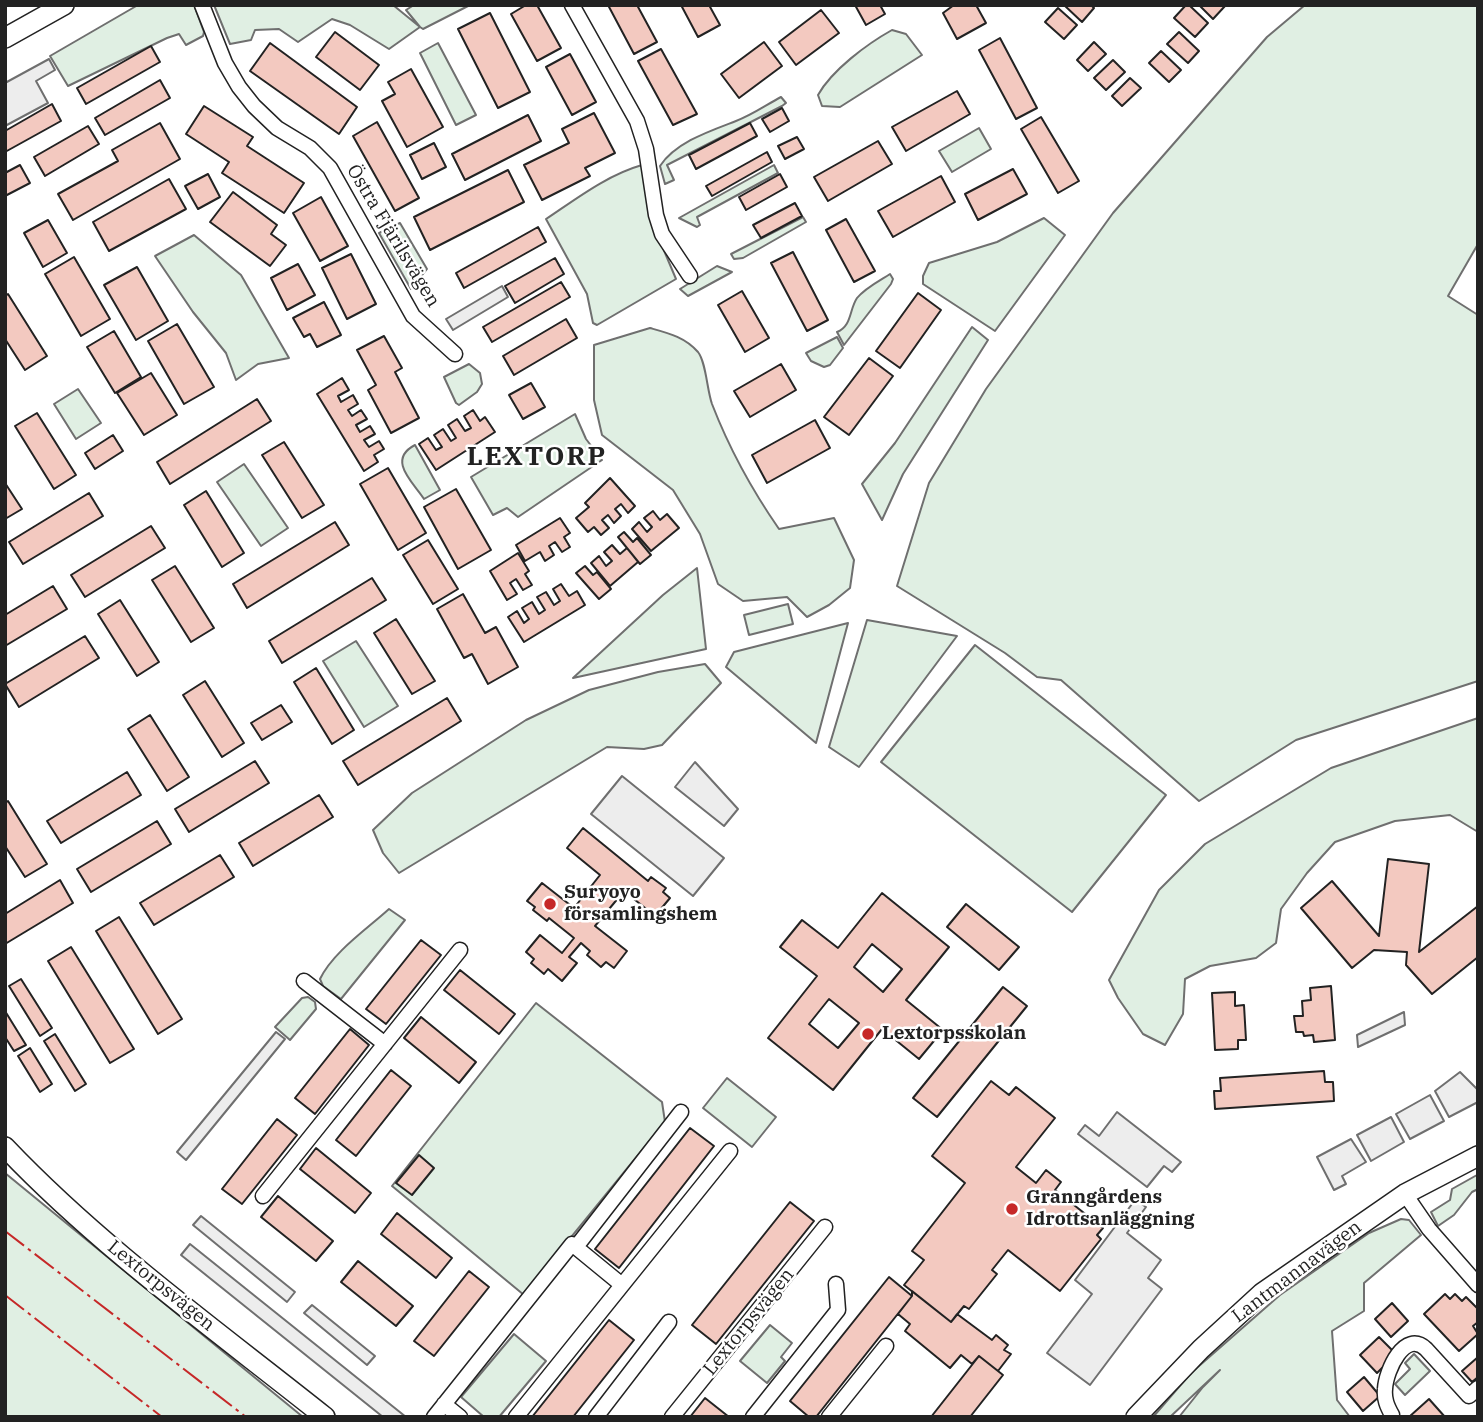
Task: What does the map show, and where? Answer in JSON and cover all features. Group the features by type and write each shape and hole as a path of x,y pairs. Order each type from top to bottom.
{"street":[{"path":"5,38 64,5"},
{"name":"Östra Fjärilsvägen","path":"202,5 225,63 239,87 277,128 310,148 330,169 413,316 455,354"},
{"path":"572,5 638,121 662,234 690,276"},
{"path":"263,1196 460,950"},
{"path":"304,981 384,1044"},
{"path":"576,1247 681,1112"},
{"name":"Lextorpsvägen","path":"5,1147 49,1193 87,1227 325,1417"},
{"path":"516,1417 730,1151"},
{"name":"Lantmannavägen","path":"1136,1417 1262,1293 1405,1194 1478,1156"},
{"path":"1405,1194 1429,1229 1478,1285"},
{"name":"Lextorpsvägen","path":"672,1417 825,1227"},
{"path":"435,1417 572,1244 622,1285"},
{"path":"753,1417 838,1310 836,1284"},
{"path":"596,1417 669,1322"},
{"path":"1392,1415 1386,1404 1385,1388 1390,1369 1404,1347 1413,1342 1421,1344 1469,1396 1478,1388"},
{"path":"829,1417 886,1346"},
{"path":"444,1404 460,1417"}],"green space":[{"path":"138,5 194,5 203,36 186,45 179,34 167,38 68,86 50,56"},
{"path":"214,5 393,5 420,27 389,49 350,25 332,19 298,42 279,29 255,30 251,40 230,44"},
{"path":"414,5 470,5 423,29 406,10"},
{"path":"1305,5 1478,5 1478,244 1448,296 1478,315 1478,681 1296,740 1199,801 1061,680 1037,677 1005,653 897,586 929,483 986,389 1113,213 1267,37"},
{"path":"892,30 906,34 922,55 840,107 822,106 818,95 832,76 861,50"},
{"path":"438,43 476,115 456,125 420,53"},
{"path":"781,97 786,103 782,106 667,165 674,180 665,184 660,166 675,150 694,138 748,116"},
{"path":"979,128 991,149 952,172 939,151"},
{"path":"642,165 649,215 676,279 597,325 593,323 587,294 546,219 604,181"},
{"path":"774,165 778,173 697,217 700,225 697,227 679,218"},
{"path":"803,217 806,222 743,258 734,259 731,254"},
{"path":"1044,218 1065,235 995,331 923,284 923,276 929,263 997,242"},
{"path":"400,223 427,269 411,289 379,233"},
{"path":"194,235 241,275 289,358 258,364 236,380 226,353 193,312 155,256"},
{"path":"717,266 732,272 688,296 680,289"},
{"path":"890,274 893,279 891,284 844,345 837,332 848,322 857,298"},
{"path":"972,327 988,340 903,474 882,520 862,484 895,443"},
{"path":"650,328 682,339 698,352 703,362 712,404 726,437 750,484 779,529 834,518 854,560 850,588 829,605 807,617 787,597 743,601 718,584 700,534 673,490 602,435 594,400 594,345"},
{"path":"837,337 843,348 830,365 824,367 811,361 806,353"},
{"path":"469,364 480,373 482,384 477,392 459,405 444,377"},
{"path":"78,389 101,423 76,439 54,404"},
{"path":"575,414 586,439 602,460 518,517 507,508 493,515 471,477"},
{"path":"415,445 440,490 424,499 402,464 407,451"},
{"path":"244,464 288,528 261,546 217,482"},
{"path":"697,568 706,649 573,678 663,595"},
{"path":"788,604 793,624 749,635 744,615"},
{"path":"867,620 957,636 859,767 829,747"},
{"path":"848,623 816,743 726,667 734,652"},
{"path":"356,641 398,706 364,727 323,661"},
{"path":"975,645 1166,795 1072,912 881,762"},
{"path":"705,664 721,683 662,745 644,749 607,747 399,873 383,853 373,830 412,793 526,720 589,690 658,672"},
{"path":"1478,718 1478,832 1450,815 1395,821 1335,842 1307,873 1281,909 1276,943 1256,958 1210,966 1185,979 1183,1014 1165,1045 1143,1034 1109,980 1159,890 1205,844 1331,768"},
{"path":"389,909 405,920 341,999 323,986 320,979 333,959"},
{"path":"308,997 315,1002 316,1009 290,1040 275,1027 302,998"},
{"path":"536,1003 662,1102 665,1122 524,1295 392,1186"},
{"path":"727,1078 776,1117 752,1147 703,1108"},
{"path":"1478,1169 1478,1189 1472,1192 1454,1215 1438,1226 1431,1212 1450,1200 1452,1189 1477,1175"},
{"path":"5,1173 303,1417 5,1417"},
{"path":"1401,1219 1409,1220 1421,1235 1364,1283 1364,1311 1332,1331 1337,1400 1350,1417 1179,1417 1220,1370 1170,1417 1153,1417 1191,1373 1280,1295 1369,1233"},
{"path":"770,1325 792,1343 781,1357 785,1361 767,1383 740,1361"},
{"path":"514,1334 546,1361 499,1417 484,1417 461,1397"},
{"path":"1414,1354 1430,1371 1405,1395 1395,1384 1410,1369 1405,1363"}],"shaded area":[{"path":"49,59 55,70 36,81 48,103 5,126 5,83"},
{"path":"502,286 508,297 453,330 446,319"},
{"path":"695,762 738,809 724,826 675,787"},
{"path":"622,776 724,858 693,896 591,814"},
{"path":"1404,1012 1405,1025 1358,1047 1357,1035"},
{"path":"276,1032 285,1039 186,1160 177,1152"},
{"path":"1460,1072 1478,1090 1478,1102 1449,1117 1435,1091"},
{"path":"1430,1095 1444,1121 1410,1139 1396,1114"},
{"path":"1117,1112 1181,1162 1172,1172 1164,1166 1147,1187 1078,1134 1085,1125 1099,1136"},
{"path":"1391,1117 1404,1142 1371,1161 1357,1135"},
{"path":"1351,1139 1366,1162 1342,1176 1346,1184 1334,1190 1317,1157"},
{"path":"1135,1200 1146,1207 1127,1233 1161,1260 1148,1278 1162,1289 1090,1385 1047,1353 1092,1294 1075,1280"},
{"path":"201,1216 295,1292 287,1302 193,1225"},
{"path":"190,1244 406,1417 383,1417 181,1255"},
{"path":"312,1305 375,1356 367,1365 304,1313"}],"building":[{"path":"526,5 537,5 561,48 537,61 511,14"},
{"path":"608,5 637,5 657,42 634,54"},
{"path":"681,5 709,5 720,25 698,37"},
{"path":"855,5 880,5 885,14 866,25"},
{"path":"954,5 976,5 986,23 957,39 943,13"},
{"path":"1064,5 1091,5 1094,8 1082,22"},
{"path":"1186,5 1208,23 1195,37 1174,18"},
{"path":"1199,5 1224,5 1225,6 1213,19"},
{"path":"1058,8 1077,25 1064,39 1045,22"},
{"path":"821,10 839,33 796,65 779,42"},
{"path":"490,13 530,92 498,108 458,29"},
{"path":"335,32 379,65 360,90 316,57"},
{"path":"1179,32 1199,51 1188,63 1167,44"},
{"path":"1000,38 1037,108 1016,119 979,50"},
{"path":"764,42 782,66 739,98 721,74"},
{"path":"1094,42 1106,54 1088,71 1077,60"},
{"path":"270,43 357,107 339,134 250,71"},
{"path":"151,46 160,62 86,104 77,88"},
{"path":"661,49 697,114 673,125 638,61"},
{"path":"1161,51 1181,70 1169,82 1149,63"},
{"path":"570,54 596,102 572,115 546,67"},
{"path":"1113,60 1125,72 1106,90 1094,78"},
{"path":"411,69 443,127 407,147 382,101 395,94 388,82"},
{"path":"1130,78 1141,88 1122,106 1112,96"},
{"path":"160,80 170,98 105,135 95,118"},
{"path":"957,91 970,114 906,151 892,127"},
{"path":"52,104 61,121 5,152 5,131"},
{"path":"204,106 253,137 247,146 304,183 284,213 222,173 229,162 186,134"},
{"path":"782,108 789,121 770,132 762,119"},
{"path":"594,113 615,153 585,168 590,176 542,200 524,165 569,143 562,129"},
{"path":"528,115 541,141 465,180 452,154"},
{"path":"1041,117 1079,181 1058,193 1021,129"},
{"path":"377,122 419,198 395,211 353,136"},
{"path":"160,123 180,159 73,220 58,194 118,161 112,150"},
{"path":"750,123 757,136 696,169 689,155"},
{"path":"88,126 99,144 45,176 34,157"},
{"path":"797,137 804,149 785,159 778,146"},
{"path":"878,141 892,164 828,201 814,177"},
{"path":"434,143 446,167 422,179 410,155"},
{"path":"767,152 772,162 712,196 706,186"},
{"path":"20,165 30,183 5,196 5,173"},
{"path":"1013,169 1027,194 978,220 965,194"},
{"path":"508,170 524,202 430,250 414,217"},
{"path":"208,174 220,197 198,209 185,186"},
{"path":"780,174 787,187 746,210 739,197"},
{"path":"941,176 955,202 893,237 878,211"},
{"path":"169,179 186,209 109,251 93,222"},
{"path":"233,192 277,225 271,234 286,245 270,266 210,222"},
{"path":"321,197 348,246 320,261 293,213"},
{"path":"795,203 802,216 761,238 753,225"},
{"path":"846,219 875,271 854,282 826,230"},
{"path":"48,220 67,253 43,267 24,233"},
{"path":"538,227 546,242 464,288 456,273"},
{"path":"793,252 828,320 807,331 771,263"},
{"path":"351,254 376,304 347,319 322,268"},
{"path":"74,257 110,319 81,336 45,274"},
{"path":"555,258 564,274 515,303 505,286"},
{"path":"298,264 315,295 287,310 271,278"},
{"path":"137,267 168,321 136,340 104,285"},
{"path":"561,282 570,297 492,342 483,327"},
{"path":"742,291 769,338 745,352 718,305"},
{"path":"918,293 941,310 900,368 876,351"},
{"path":"8,294 47,356 25,370 5,339 5,296"},
{"path":"324,302 341,335 317,347 310,334 304,337 293,318"},
{"path":"566,319 577,338 514,375 503,356"},
{"path":"177,324 214,387 184,404 148,341"},
{"path":"114,331 141,377 115,393 87,347"},
{"path":"384,336 402,368 395,372 419,418 391,433 368,390 376,385 357,350"},
{"path":"869,358 893,376 849,435 824,417"},
{"path":"781,364 796,390 750,417 734,391"},
{"path":"151,373 177,415 144,435 117,393"},
{"path":"342,378 349,390 338,396 341,402 353,395 358,404 348,410 352,416 361,410 367,419 356,425 360,432 370,426 375,434 364,440 369,447 379,441 384,449 374,455 378,462 364,471 317,394"},
{"path":"531,383 545,407 523,419 509,395"},
{"path":"257,399 271,421 170,484 157,462"},
{"path":"473,410 480,421 485,417 495,432 436,470 419,444 428,438 436,450 442,447 434,435 443,429 451,441 456,438 448,425 457,419 465,431 471,428 464,416"},
{"path":"37,413 76,475 54,489 15,426"},
{"path":"815,420 830,448 767,483 752,455"},
{"path":"113,435 123,451 95,469 85,453"},
{"path":"284,442 324,505 302,518 262,455"},
{"path":"388,468 426,533 398,550 360,484"},
{"path":"610,478 635,506 628,513 621,504 615,509 621,516 614,523 608,515 602,520 609,528 601,535 594,527 588,532 576,518 589,507 585,503"},
{"path":"5,483 22,509 5,519"},
{"path":"456,489 491,550 458,569 424,507"},
{"path":"206,491 244,553 222,567 184,505"},
{"path":"89,493 103,516 23,564 9,542"},
{"path":"653,511 660,520 667,514 679,528 651,551 632,529 639,522 647,532 652,527 644,518"},
{"path":"560,518 570,533 564,537 570,547 562,552 555,542 549,546 554,555 545,561 540,552 525,561 516,545"},
{"path":"335,522 349,545 247,608 233,584"},
{"path":"151,526 165,548 85,597 71,575"},
{"path":"624,532 633,542 637,538 651,555 640,564 618,537"},
{"path":"428,540 458,589 433,604 403,555"},
{"path":"612,545 620,554 627,548 638,562 610,586 591,563 599,556 606,566 612,561 604,552"},
{"path":"518,553 529,571 525,574 532,585 523,590 516,579 510,583 517,594 507,600 490,571"},
{"path":"175,566 214,628 191,642 152,580"},
{"path":"585,566 593,575 597,572 611,589 599,599 576,573"},
{"path":"372,578 386,600 282,663 269,641"},
{"path":"561,584 569,596 577,591 585,605 524,642 508,617 517,611 524,623 529,619 522,608 532,602 539,614 545,610 537,597 546,592 554,605 560,601 553,589"},
{"path":"53,586 67,609 5,646 5,615"},
{"path":"463,594 485,633 496,627 518,667 488,684 472,654 464,658 437,609"},
{"path":"120,600 159,662 137,676 98,614"},
{"path":"396,619 435,681 412,694 374,633"},
{"path":"85,636 99,658 19,707 5,684"},
{"path":"316,668 354,730 332,744 294,682"},
{"path":"205,681 244,743 222,757 183,695"},
{"path":"447,698 461,721 358,785 343,761"},
{"path":"281,705 292,722 262,740 251,723"},
{"path":"150,715 189,777 167,791 128,729"},
{"path":"255,761 269,783 189,832 175,809"},
{"path":"127,772 141,795 61,843 47,821"},
{"path":"319,795 333,817 253,866 239,843"},
{"path":"8,801 47,864 25,877 5,846 5,803"},
{"path":"157,821 171,844 91,892 77,869"},
{"name":"Suryoyo församlingshem","path":"583,828 648,881 651,877 666,888 663,892 670,898 655,916 624,891 595,926 627,951 614,968 606,962 601,967 587,955 590,951 581,943 569,957 577,963 562,981 548,969 544,974 531,963 534,959 526,952 540,935 562,953 574,938 549,918 547,921 533,910 535,907 527,901 542,883 574,908 600,875 567,848"},
{"path":"220,855 234,877 154,925 140,903"},
{"path":"1388,859 1429,864 1419,952 1478,906 1478,957 1432,994 1406,965 1407,952 1374,950 1352,968 1301,908 1332,881 1379,936"},
{"path":"60,880 73,903 5,944 5,914"},
{"path":"882,893 949,947 906,1000 943,1030 919,1059 882,1029 833,1090 768,1038 817,976 780,947 802,920 838,948","holes":["872,944 902,969 883,992 854,967","829,999 859,1023 838,1048 809,1024"]},
{"path":"966,904 1019,947 999,970 947,927"},
{"path":"119,917 182,1019 158,1034 96,931"},
{"path":"421,940 441,955 386,1024 366,1009"},
{"path":"71,947 134,1049 110,1063 48,961"},
{"path":"460,970 515,1014 499,1034 444,990"},
{"path":"21,979 52,1028 40,1036 9,986"},
{"path":"1331,986 1335,1040 1314,1042 1313,1035 1304,1036 1303,1032 1296,1032 1294,1016 1303,1016 1302,1001 1311,1000 1310,988"},
{"path":"1003,987 1027,1006 937,1117 913,1098"},
{"path":"1235,992 1235,1006 1244,1005 1246,1040 1238,1040 1238,1049 1215,1050 1212,993"},
{"path":"5,1011 26,1045 14,1051 5,1037"},
{"path":"421,1017 476,1062 459,1083 404,1038"},
{"path":"350,1029 369,1045 315,1114 295,1098"},
{"path":"55,1034 86,1084 75,1091 44,1041"},
{"path":"30,1048 52,1084 40,1092 18,1056"},
{"path":"391,1070 411,1086 356,1156 336,1140"},
{"path":"1324,1071 1325,1082 1333,1082 1334,1101 1215,1109 1214,1091 1221,1091 1220,1078"},
{"name":"Granngårdens Idrottsanläggning","path":"991,1081 1009,1095 1016,1087 1055,1118 1016,1167 1036,1183 1046,1170 1061,1182 1055,1190 1103,1228 1097,1235 1101,1239 1060,1291 1008,1250 992,1270 997,1274 969,1309 964,1306 951,1322 904,1285 924,1260 912,1251 965,1183 932,1156"},
{"path":"277,1119 297,1135 242,1204 222,1189"},
{"path":"690,1128 714,1146 619,1268 595,1249"},
{"path":"316,1148 371,1193 355,1213 300,1169"},
{"path":"419,1155 434,1168 412,1195 396,1183"},
{"path":"278,1196 333,1241 316,1261 261,1217"},
{"path":"790,1202 814,1221 716,1344 692,1325"},
{"path":"397,1213 452,1258 436,1278 381,1234"},
{"path":"358,1261 413,1306 396,1326 341,1282"},
{"path":"469,1271 489,1287 434,1356 414,1341"},
{"path":"889,1277 912,1296 816,1417 809,1417 790,1401"},
{"path":"912,1291 951,1322 957,1314 992,1340 996,1335 1008,1345 1004,1350 1011,1354 998,1371 979,1356 972,1364 961,1355 950,1368 905,1331 910,1324 898,1314 912,1296"},
{"path":"1445,1294 1450,1299 1455,1294 1462,1301 1466,1297 1478,1309 1478,1322 1473,1326 1478,1334 1459,1351 1424,1314"},
{"path":"1392,1303 1408,1321 1391,1337 1375,1319"},
{"path":"609,1320 634,1340 573,1417 532,1417"},
{"path":"1379,1337 1396,1354 1377,1373 1360,1355"},
{"path":"979,1356 1003,1375 970,1417 931,1417"},
{"path":"1478,1357 1478,1377 1472,1382 1462,1371"},
{"path":"1364,1377 1380,1396 1363,1411 1347,1392"},
{"path":"705,1398 729,1417 690,1417"},
{"path":"1429,1399 1445,1417 1409,1417"}],"power":[{"path":"5,1231 246,1417"},
{"path":"5,1295 162,1417"}],"place":[{"name":"Suryoyo församlingshem","path":"550,904"},
{"name":"Lextorpsskolan","path":"868,1034"},
{"name":"Granngårdens Idrottsanläggning","path":"1012,1209"}],"district":[{"name":"LEXTORP","path":"537,457"}]}
